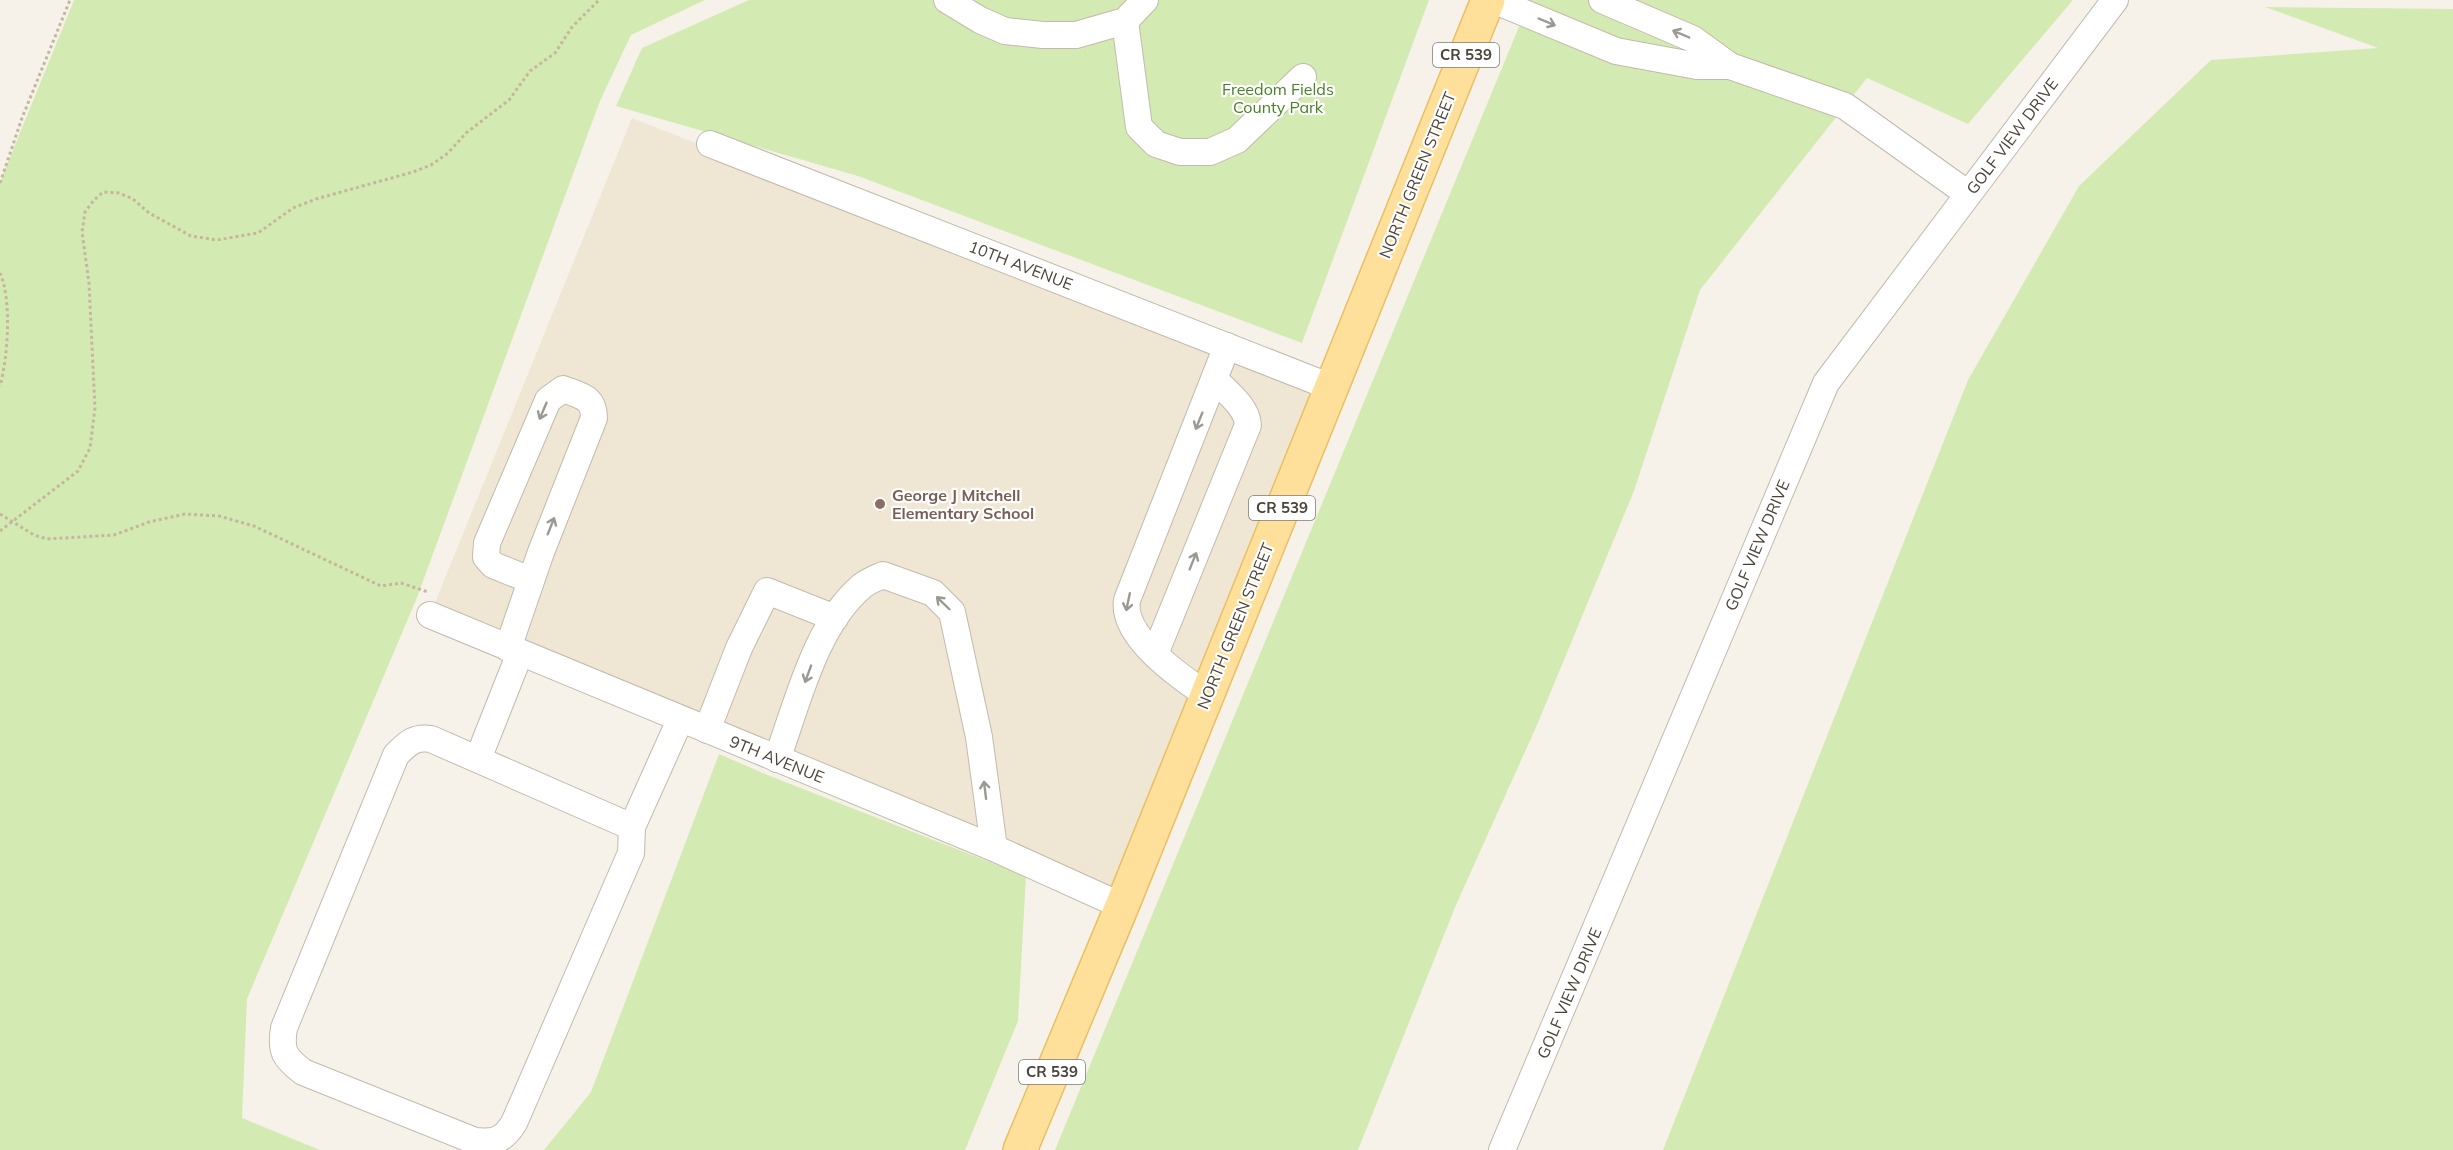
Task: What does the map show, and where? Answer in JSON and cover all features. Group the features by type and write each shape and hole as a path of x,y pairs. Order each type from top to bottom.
{"main road":[{"name":"NORTH GREEN STREET","path":"1020,1150 1122,906 1488,0"}],"street":[{"path":"946,0 980,20 1005,31 1043,35 1076,35 1125,21 1145,0"},
{"path":"1493,0 1616,51 1697,66 1730,66"},
{"path":"1602,0 1693,39 1730,66 1845,106 1968,194"},
{"name":"GOLF VIEW DRIVE","path":"1502,1150 1826,383 2115,0"},
{"path":"1125,21 1139,127 1156,144 1180,152 1210,152 1237,140 1303,76"},
{"name":"10TH AVENUE","path":"710,144 1331,387"},
{"path":"1207,695 1178,676 1155,654 1128,621 1125,609 1227,346"},
{"path":"1155,654 1248,425 1247,416 1243,410 1215,380"},
{"path":"478,759 514,650 530,580 594,418 594,408 588,399 564,389 548,400 487,543 486,557 493,565 530,580"},
{"path":"777,759 821,639 835,618 864,585 883,575 933,593 952,612 979,737 994,848"},
{"path":"707,730 739,648 767,591 835,618"},
{"name":"9TH AVENUE","path":"430,615 994,848 1122,906"},
{"path":"632,827 431,739 421,737 409,742 396,755 284,1028 282,1042 284,1053 303,1072 475,1142 490,1143 505,1137 514,1123 631,853 632,827 680,720"}],"path":[{"path":"0,183 22,118 70,0"},
{"path":"0,531 78,471 90,448 95,408 89,284 82,232 85,212 103,192 118,193 133,199 149,213 192,236 217,240 258,233 293,208 431,165 448,153 466,132 509,100 530,71 555,52 572,27 599,0"},
{"path":"0,273 6,306 6,331 0,386"},
{"path":"0,514 10,522 41,537 78,538 114,535 149,522 185,514 219,516 254,526 381,586 401,583 438,596 430,615"}],"shaded area":[{"name":"George J Mitchell Elementary School","path":"632,118 1329,392 1122,906 430,615"}],"green space":[{"path":"74,0 705,0 631,35 600,101 416,600 247,999 242,1118 320,1150 0,1150 0,182"},
{"name":"Freedom Fields County Park","path":"749,0 1429,0 1302,343 858,176 616,106 642,48"},
{"path":"1530,0 2073,0 1968,124 1867,78 1700,290 1634,491 1537,725 1456,905 1358,1150 1055,1150"},
{"path":"2265,7 2453,9 2453,1150 1663,1150 1968,380 2079,186 2211,60 2378,48"},
{"path":"719,754 1026,876 1018,1021 965,1150 544,1150 591,1092"}],"place":[{"name":"George J Mitchell Elementary School","path":"880,504"}]}
